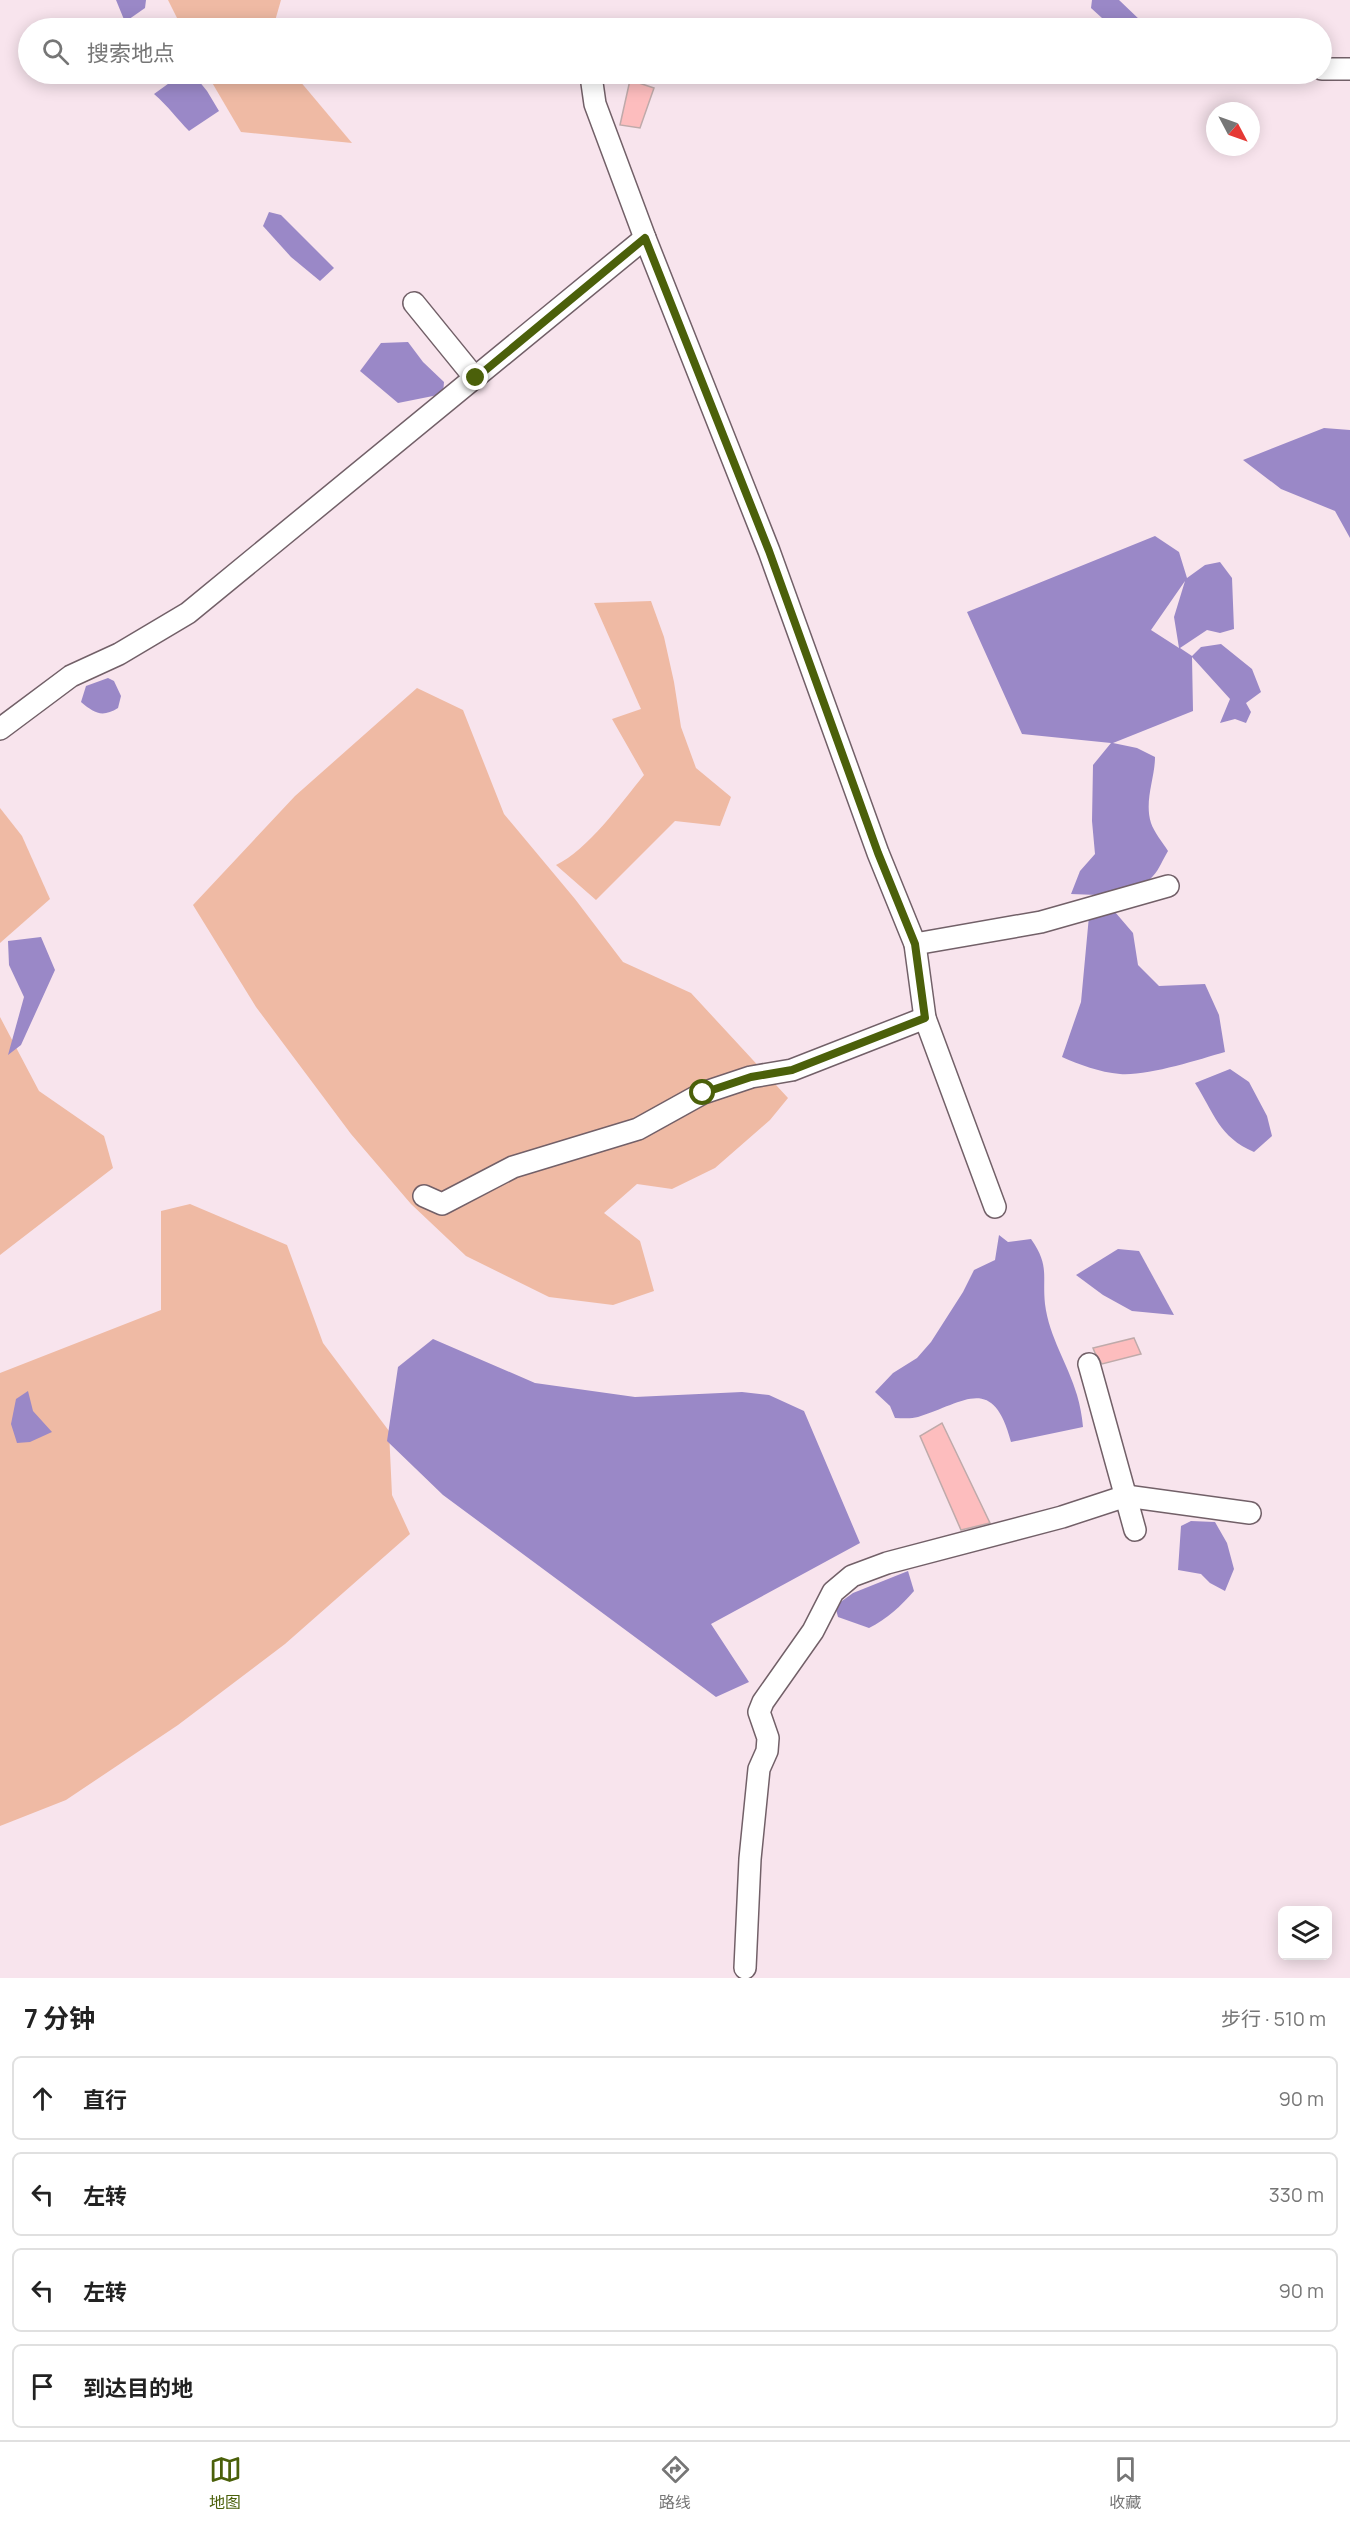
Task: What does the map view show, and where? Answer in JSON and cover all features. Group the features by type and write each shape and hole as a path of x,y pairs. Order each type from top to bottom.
{"street":[{"path":"1332,69 1350,69"},
{"path":"592,84 595,105 769,551 878,853 915,944 925,1018 995,1206"},
{"path":"0,729 71,676 119,654 189,613 645,238"},
{"path":"414,303 476,378"},
{"path":"915,944 1041,922 1167,886"},
{"path":"424,1196 442,1204 513,1167 638,1129 703,1093 751,1077 792,1070 925,1018"},
{"path":"1089,1364 1135,1530"},
{"path":"745,1968 750,1859 759,1769 767,1751 768,1738 759,1712 763,1702 813,1630 833,1592 852,1575 887,1563 1062,1516 1126,1496 1251,1513"}],"shaded area":[{"path":"116,0 146,0 145,8 131,18 123,18"},
{"path":"168,0 281,0 276,18 177,18"},
{"path":"1092,0 1119,0 1138,18 1102,18 1091,8"},
{"path":"168,84 201,84 219,111 189,131 154,94"},
{"path":"213,84 302,84 352,143 241,132"},
{"path":"269,212 281,215 334,268 320,281 291,257 263,226"},
{"path":"408,342 423,362 444,382 443,394 398,403 360,371 381,343"},
{"path":"1324,428 1350,430 1350,538 1335,511 1281,489 1243,460"},
{"path":"1155,536 1179,552 1187,578 1205,565 1220,562 1232,578 1234,629 1220,633 1207,630 1180,648 1192,656 1201,647 1221,644 1252,669 1261,692 1246,703 1251,712 1246,723 1235,719 1220,723 1230,699 1192,657 1193,711 1113,743 1137,748 1155,757 1149,815 1154,830 1168,851 1153,876 1136,889 1115,894 1071,894 1080,871 1095,854 1092,821 1093,765 1111,743 1022,734 967,612","holes":["1185,581 1174,617 1179,648 1151,630"]},
{"path":"651,601 664,637 681,727 696,768 731,797 720,826 675,821 596,900 556,865 580,849 592,837 644,775 612,719 641,709 594,603"},
{"path":"108,678 114,681 121,696 118,708 107,713 98,713 81,702 86,686"},
{"path":"417,688 463,710 504,814 575,899 623,962 691,993 788,1098 770,1120 715,1168 672,1189 637,1184 604,1213 640,1241 654,1291 613,1305 549,1297 466,1256 411,1204 351,1134 256,1007 193,905 295,796"},
{"path":"0,808 22,836 50,899 0,943"},
{"path":"1115,912 1133,933 1138,965 1159,986 1205,984 1219,1015 1225,1052 1172,1067 1131,1074 1097,1070 1062,1057 1081,1002 1089,916"},
{"path":"41,937 55,970 21,1045 8,1055 24,997 9,965 8,941"},
{"path":"0,1017 39,1091 104,1136 113,1168 0,1255"},
{"path":"1230,1069 1249,1082 1267,1116 1272,1136 1254,1152 1233,1139 1218,1123 1195,1083"},
{"path":"190,1204 287,1245 323,1343 389,1431 392,1495 410,1534 285,1644 178,1725 66,1800 0,1826 0,1373 161,1310 161,1211"},
{"path":"999,1235 1008,1242 1031,1239 1041,1256 1047,1316 1077,1395 1083,1427 1011,1442 1004,1421 995,1407 986,1400 975,1398 918,1417 895,1418 890,1406 875,1392 893,1373 917,1358 931,1342 963,1292 974,1270 995,1260"},
{"path":"1118,1249 1139,1251 1174,1315 1132,1311 1103,1295 1076,1275"},
{"path":"433,1339 535,1383 635,1397 742,1392 769,1395 804,1411 860,1543 711,1624 749,1682 716,1697 443,1495 387,1441 398,1367"},
{"path":"28,1391 33,1411 52,1432 30,1442 17,1443 11,1424 16,1399"},
{"path":"1191,1521 1215,1522 1227,1543 1234,1569 1225,1591 1210,1583 1201,1574 1178,1570 1181,1526"},
{"path":"908,1571 914,1591 882,1621 869,1628 838,1617 835,1606 853,1593"}],"building":[{"path":"629,84 642,84 654,88 640,128 620,125"},
{"path":"1134,1338 1141,1354 1102,1364 1093,1348"},
{"path":"942,1423 990,1523 961,1530 920,1436"}],"route":[{"path":"476,378 645,238 769,551 878,853 915,944 925,1018 792,1070 751,1077 703,1093"}]}
